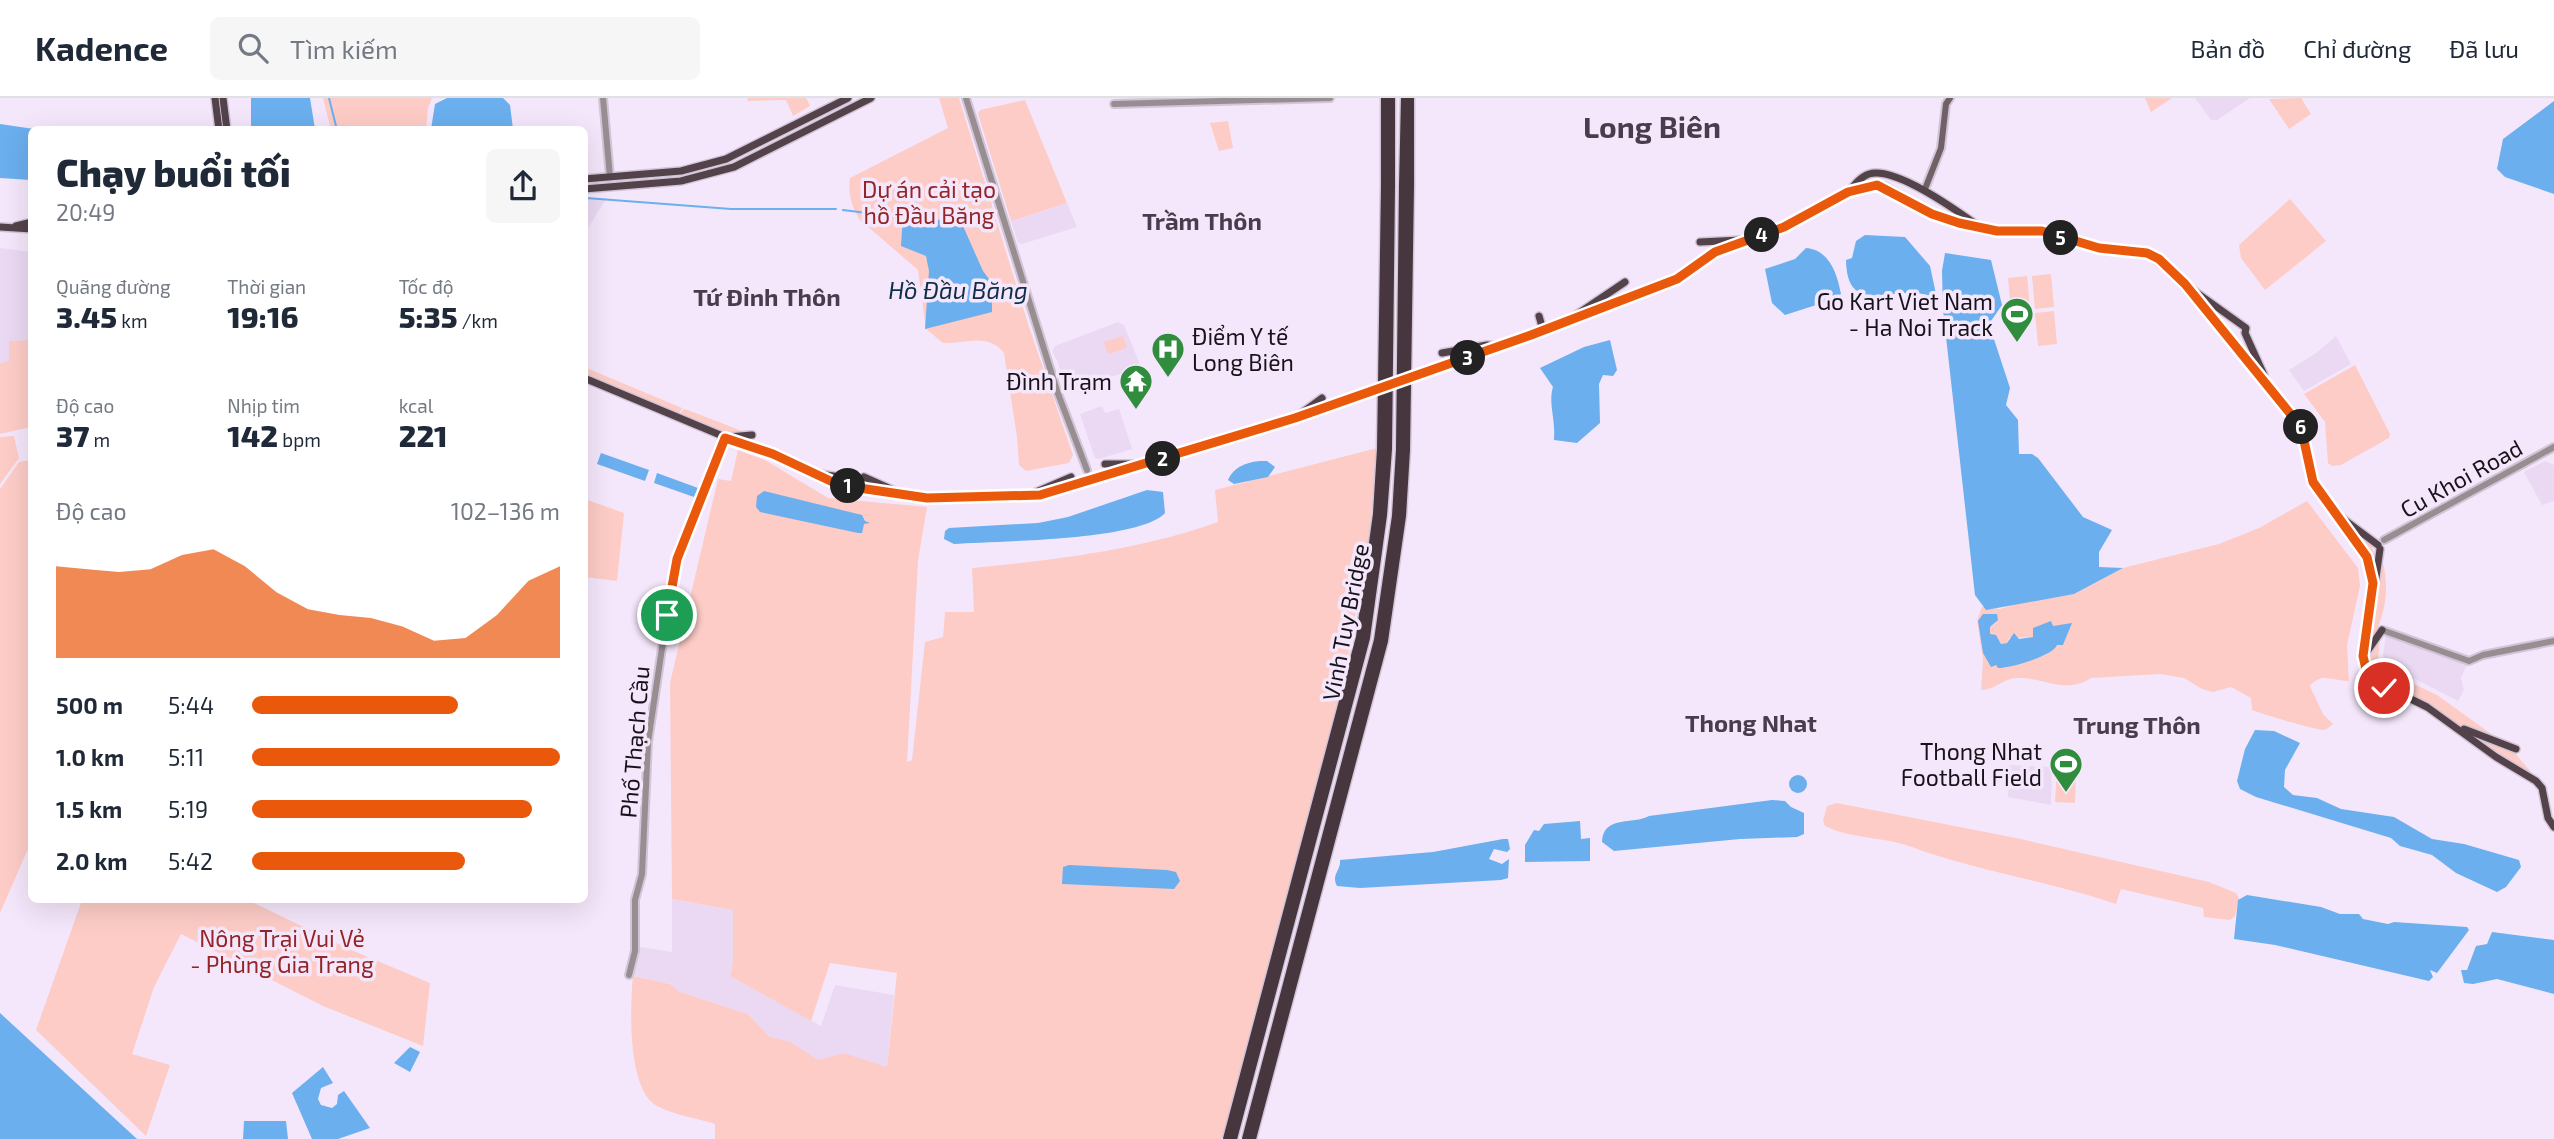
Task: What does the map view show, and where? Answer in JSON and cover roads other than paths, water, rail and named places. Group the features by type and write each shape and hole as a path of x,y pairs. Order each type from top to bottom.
{"highway":[{"name":"Vinh Tuy Bridge","path":"1233,1139 1351,701 1374,588 1388,449 1388,98"},
{"name":"Vinh Tuy Bridge","path":"1246,1139 1363,704 1386,590 1400,450 1407,98"},
{"name":"Vinh Tuy Bridge","path":"1227,1139 1345,700 1362,624 1377,514 1381,449 1388,134"},
{"name":"Vinh Tuy Bridge","path":"1252,1139 1369,705 1390,604 1406,450 1410,186 1407,134"}],"main road":[{"path":"215,98 218,126"},
{"path":"223,98 226,126"},
{"path":"588,179 681,171 726,159 848,98"},
{"path":"588,189 681,181 734,167 871,98"},
{"path":"1925,189 1937,163 1946,104 1950,98"},
{"path":"1848,192 1858,181 1875,174 1925,189 1980,227"},
{"path":"799,466 831,483 910,495 1024,498 1151,463 1295,418 1500,346 1677,279 1715,252 1800,223 1848,192 1869,185 1881,185 1932,214 1980,227 2042,231 2090,246 2147,253 2159,259 2185,284 2303,431 2307,467 2329,509 2367,557 2373,583 2363,656 2368,678 2427,707 2496,757 2536,781 2542,789 2548,818 2554,827"},
{"path":"4,227 28,223"},
{"path":"4,227 28,229"},
{"path":"1700,242 1746,240"},
{"path":"1565,322 1625,282"},
{"path":"2185,284 2246,328 2245,333 2269,386"},
{"path":"1539,316 1543,330"},
{"path":"1442,353 1488,345 1500,346"},
{"path":"588,380 725,438 825,476 841,477"},
{"path":"1295,418 1322,398"},
{"path":"725,438 752,435"},
{"path":"1105,464 1151,463"},
{"path":"864,477 910,495"},
{"path":"1024,498 1071,477"},
{"path":"2329,509 2381,545 2371,599"},
{"path":"2363,656 2382,629"},
{"path":"2456,727 2516,749"}],"street":[{"path":"603,98 610,177"},
{"path":"967,98 1057,391 1087,470"},
{"path":"1114,104 1329,98"},
{"name":"Phố Thạch Cầu","path":"629,975 635,951 635,900 642,874 648,742 671,588 677,559 725,438"},
{"name":"Cu Khoi Road","path":"2381,545 2554,447"},
{"path":"2382,629 2469,661 2483,655 2554,641"}],"water":[{"path":"251,98 310,98 315,126 251,126"},
{"path":"447,98 503,98 510,105 513,126 431,126 435,104"},
{"path":"2554,101 2554,194 2505,177 2497,169 2503,139"},
{"path":"0,124 28,128 28,180 0,178"},
{"name":"Hồ Đầu Băng","path":"903,215 955,222 963,226 983,271 992,283 992,312 925,329 929,271 926,256 901,246"},
{"path":"1865,235 1905,237 1930,266 1936,294 1932,297 1918,293 1876,295 1864,294 1855,289 1849,278 1846,260 1852,258 1856,241"},
{"path":"1806,248 1827,258 1841,294 1835,299 1785,315 1772,303 1765,269 1795,259"},
{"path":"1945,253 1991,260 2002,305 1989,324 2010,388 2006,405 2018,420 2019,454 2032,454 2038,458 2083,517 2112,530 2099,552 2099,567 2123,568 2074,594 1986,610 1975,595 1943,310 1942,271"},
{"path":"1610,340 1617,370 1613,376 1603,375 1599,384 1600,423 1577,443 1554,440 1551,399 1553,387 1540,368 1584,347"},
{"path":"601,453 649,470 645,481 597,464"},
{"path":"1267,461 1275,467 1268,477 1234,484 1228,480 1244,464"},
{"path":"657,473 698,488 694,497 654,483"},
{"path":"1147,490 1163,492 1165,513 1150,522 1127,529 1032,540 954,544 944,539 945,531 949,528 1038,523 1068,517"},
{"path":"764,491 862,515 865,521 870,523 864,524 862,533 858,533 760,512 756,507 757,496"},
{"path":"1983,614 1997,614 1998,620 1990,627 1990,634 1996,635 2001,644 2007,643 2014,633 2019,639 2033,637 2033,628 2051,621 2053,626 2072,623 2063,645 2057,645 2031,661 1998,668 1996,665 1991,667 1983,653 1978,621"},
{"path":"2255,730 2274,731 2300,743 2285,770 2284,787 2293,795 2317,798 2341,809 2394,817 2432,839 2464,844 2519,860 2521,867 2506,887 2497,892 2456,873 2432,855 2400,846 2391,838 2256,797 2240,789 2237,781 2245,749"},
{"path":"1798,775 1804,778 1807,784 1804,790 1798,793 1792,790 1789,784 1792,778"},
{"path":"1772,800 1785,801 1804,813 1804,834 1797,837 1740,839 1614,851 1602,842 1608,828 1620,822"},
{"path":"1580,821 1581,839 1590,838 1590,861 1525,862 1525,845 1534,830 1539,831 1544,824"},
{"path":"1508,839 1510,849 1507,852 1494,849 1489,859 1502,864 1509,859 1508,878 1501,880 1360,888 1337,886 1335,882 1340,860 1433,852"},
{"path":"1069,865 1167,870 1176,872 1180,881 1174,889 1062,884 1063,867"},
{"path":"2247,895 2321,907 2340,914 2359,914 2363,919 2388,924 2394,922 2467,927 2469,930 2437,973 2430,970 2433,977 2429,981 2275,945 2234,939 2238,900"},
{"path":"2492,932 2554,940 2554,994 2497,979 2464,983 2461,970 2467,970 2476,946 2487,944"},
{"path":"0,1013 137,1139 0,1139"},
{"path":"410,1047 420,1052 410,1072 394,1063"},
{"path":"323,1067 333,1083 321,1088 318,1099 321,1105 332,1108 337,1104 338,1095 344,1091 370,1128 338,1139 312,1139 292,1093"},
{"path":"244,1121 286,1121 288,1139 243,1139"}],"waterway":[{"path":"329,98 336,126"},
{"path":"588,198 731,209 836,209"},
{"path":"843,210 875,214"},
{"path":"882,215 893,217 902,225"}],"place":[{"name":"Go Kart Viet Nam - Ha Noi Track","path":"2017,344"},
{"name":"Điểm Y tế Long Biên","path":"1168,379"},
{"name":"Đình Trạm","path":"1136,411"},
{"name":"Thong Nhat Football Field","path":"2066,794"}],"district":[{"name":"Long Biên","path":"1652,126"},
{"name":"Trầm Thôn","path":"1202,220"},
{"name":"Tứ Đỉnh Thôn","path":"767,296"},
{"name":"Thong Nhat","path":"1751,722"},
{"name":"Trung Thôn","path":"2137,724"}],"park label":[{"name":"Dự án cải tạo hồ Đầu Băng","path":"929,202"},
{"name":"Nông Trại Vui Vẻ - Phùng Gia Trang","path":"282,951"}]}
